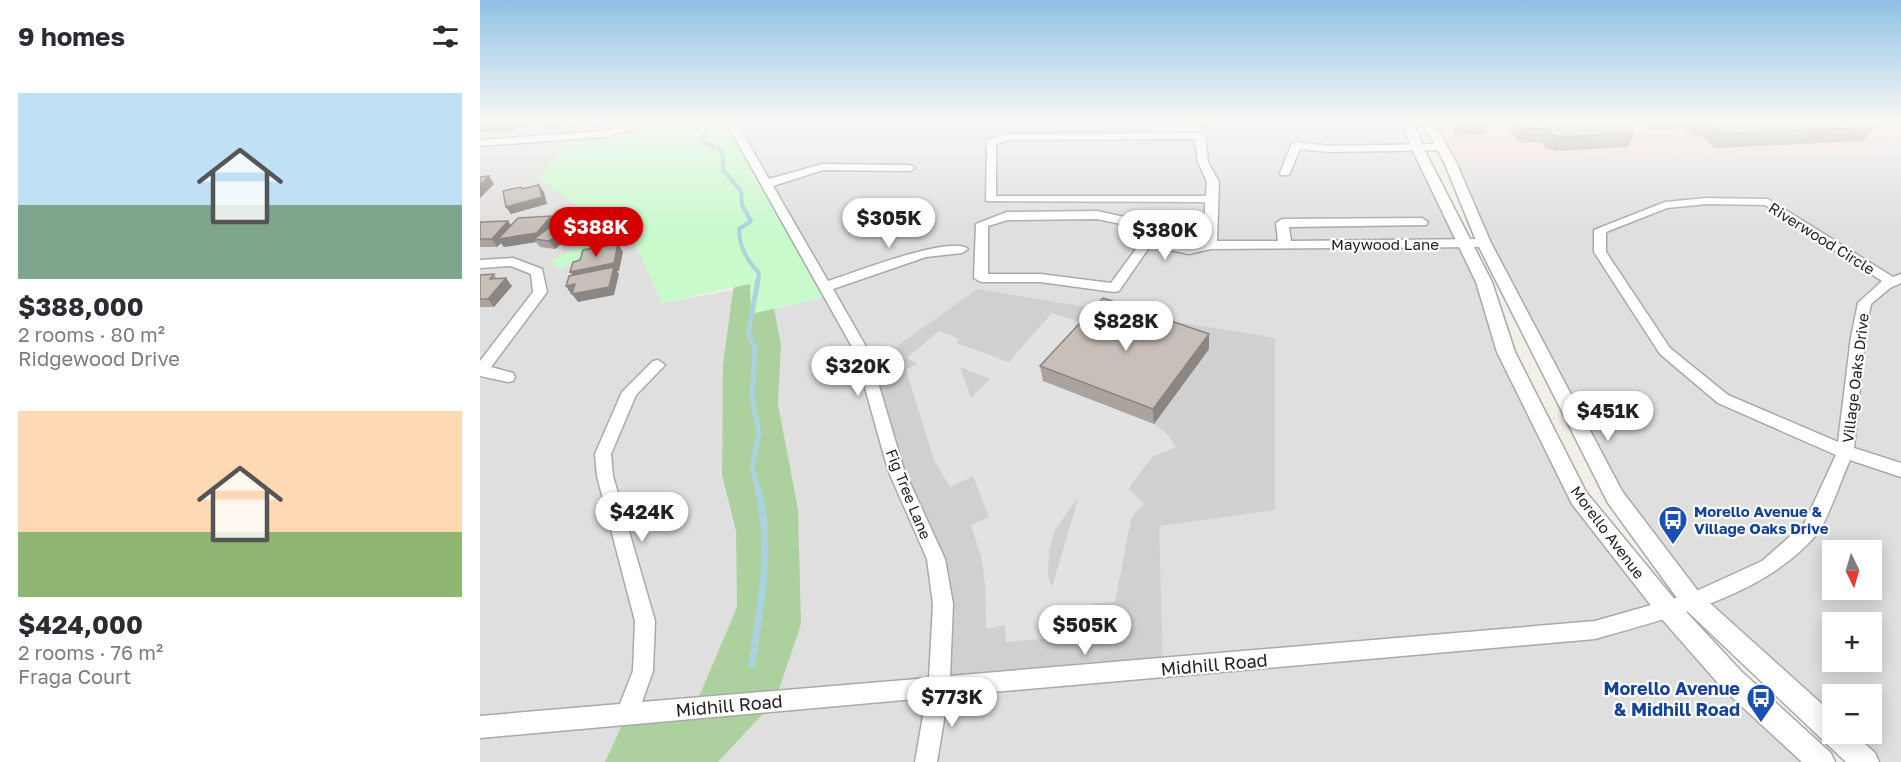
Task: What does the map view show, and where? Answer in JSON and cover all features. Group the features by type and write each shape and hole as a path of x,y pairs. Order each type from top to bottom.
{"street":[{"name":"Fig Tree Lane","path":"751,158 862,352 897,470 936,559 943,604 939,687 926,762"},
{"path":"991,158 990,199 1211,199"},
{"path":"1202,158 1214,182 1211,199 1211,245"},
{"path":"1285,172 1291,158"},
{"name":"Morello Avenue","path":"1423,158 1475,243 1616,497 1693,602 1822,722"},
{"name":"Morello Avenue","path":"1446,158 1475,243 1484,282 1506,351 1579,498 1668,609 1733,681 1821,762"},
{"path":"766,184 822,168 910,168"},
{"name":"Riverwood Circle","path":"1845,452 1723,399 1665,351 1600,252 1600,230 1665,205 1707,201 1768,202 1896,280"},
{"path":"1097,215 1122,219 1157,228 1147,242 1114,288 1040,278 981,278 982,224 1007,216 1097,215"},
{"path":"1372,222 1380,244"},
{"name":"Maywood Lane","path":"1285,244 1282,223 1422,222"},
{"name":"Maywood Lane","path":"1147,242 1188,250 1211,245 1475,243"},
{"path":"825,287 924,253 962,249"},
{"path":"480,264 513,262 537,272 540,292 480,370 508,377"},
{"name":"Village Oaks Drive","path":"1693,602 1769,567 1811,529 1845,452 1858,337 1865,303 1896,280"},
{"path":"627,714 643,671 645,621 605,476 603,454 630,392 658,365"},
{"path":"1845,452 1901,470"},
{"name":"Midhill Road","path":"480,727 1595,630 1693,602"},
{"name":"Morello Avenue","path":"1846,744 1866,762"}],"shaded area":[{"path":"480,158 568,158 539,177 574,203 614,225 552,261 559,269 634,240 662,303 733,290 723,363 722,475 736,531 737,607 694,708 627,714 605,762 480,762"},
{"path":"751,158 1422,158 1466,243 1506,352 1579,498 1822,762 718,762 775,701 798,509 778,404 781,344 774,309 830,296","holes":["1275,338 1158,526 1163,668 936,559"]},
{"path":"1448,158 1594,158 1450,162"},
{"path":"1594,158 1901,158 1901,762 1866,762 1846,744 1882,744 1882,684 1822,684 1822,722 1693,602 1615,497 1450,162"},
{"path":"977,289 1275,338 1275,510 1159,526 1163,668 939,687 943,604 867,368"},
{"path":"1052,313 1093,326 1154,424 1167,434 1176,447 1152,457 1128,489 1145,504 1131,519 1115,602 1092,604 1096,620 1053,638 1006,642 1005,625 986,629 985,583 981,556 971,525 989,517 973,476 950,487 934,460 906,369 918,364 907,358 939,331 960,339 956,343 1009,362","holes":["960,367 990,379 971,398","1079,496 1052,587 1048,576 1049,551 1055,530"]}],"green space":[{"path":"555,158 751,158 830,296 751,314 750,284 662,303 634,240 559,269 551,261 614,225 574,203 538,178"},
{"path":"748,261 778,277 774,309 781,344 778,404 798,509 801,624 775,701 718,762 605,762 627,714 694,708 737,607 736,531 722,475 723,363 733,290"}],"building":[{"path":"489,176 480,185 480,177"},
{"path":"539,185 542,197 506,207 503,191"},
{"path":"551,216 537,233 498,239 518,218"},
{"path":"562,218 591,221 569,239 554,237 549,241 534,239"},
{"path":"508,221 492,239 480,239 480,222"},
{"path":"618,244 614,263 570,272 573,262 580,260 583,250"},
{"path":"614,267 609,287 572,294 575,284 566,286 569,276"},
{"path":"494,274 490,279 506,278 488,299 480,299 480,275"},
{"path":"1103,298 1209,334 1153,409 1040,366"}],"waterway":[{"path":"723,158 723,170 741,191 742,205 751,221 739,229 740,242 747,258 759,273 758,282"},
{"path":"758,280 748,334 755,348 752,398 759,433 752,467 758,490"},
{"path":"752,665 765,555 765,533 758,489"}],"place":[{"name":"Morello Avenue & Village Oaks Drive","path":"1673,546"},
{"name":"Morello Avenue & Midhill Road","path":"1761,724"}]}
